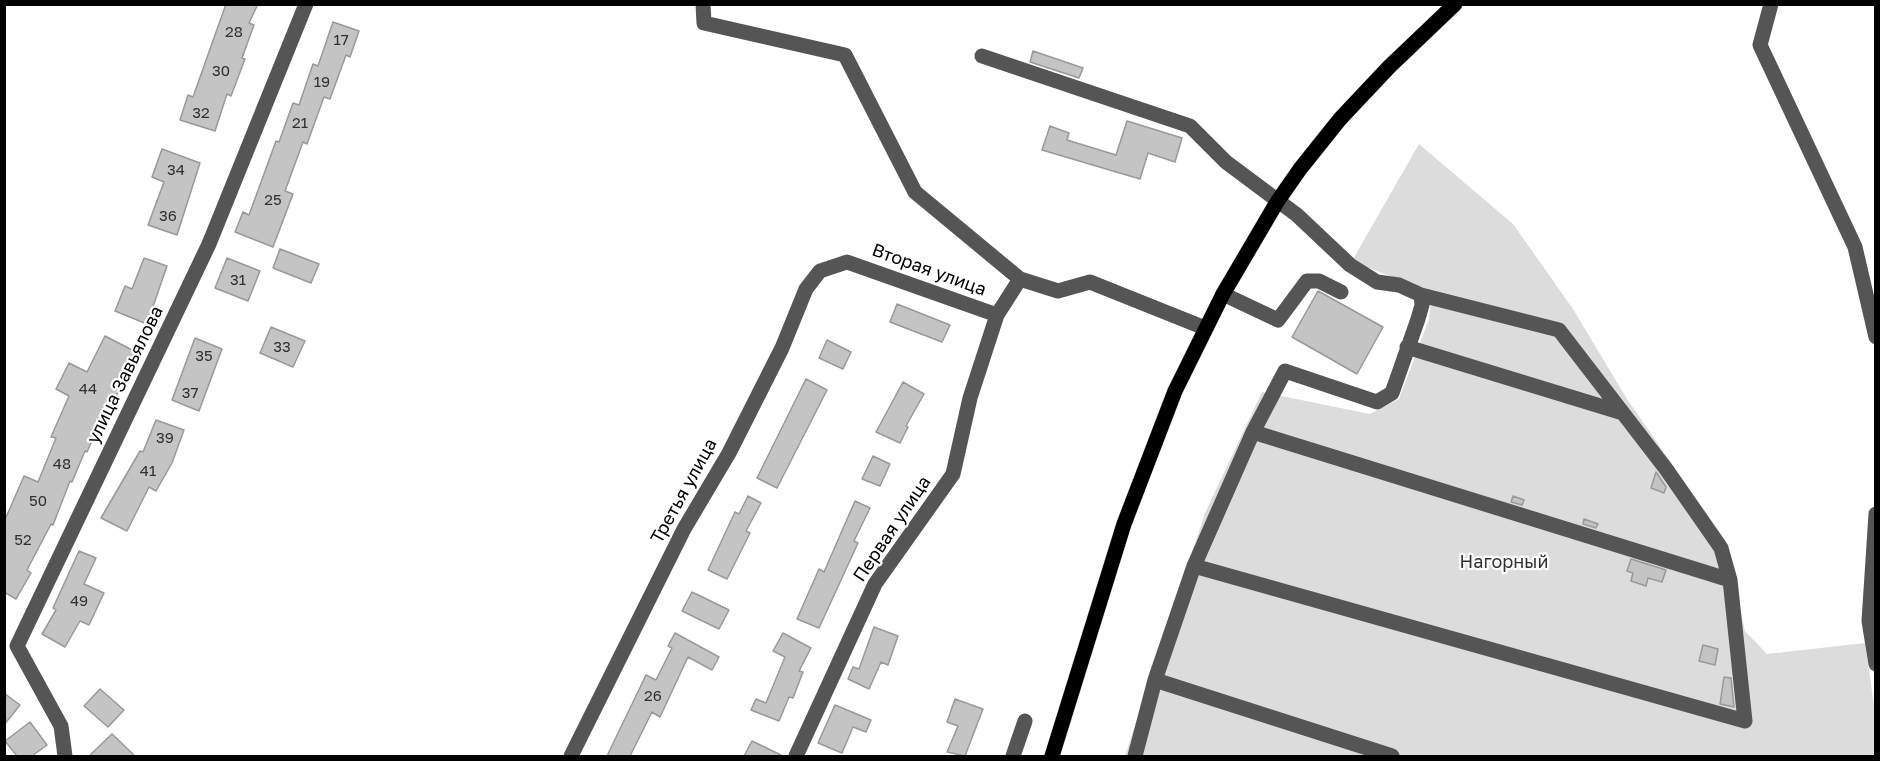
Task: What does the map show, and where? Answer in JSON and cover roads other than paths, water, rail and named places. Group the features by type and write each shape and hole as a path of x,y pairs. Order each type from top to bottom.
{"main road":[{"path":"1052,756 1124,524 1175,391 1223,294 1277,202 1340,120 1389,67 1455,4"}],"street":[{"name":"улица Завьялова","path":"65,756 61,726 17,646 209,244 306,4"},
{"path":"703,4 704,23 845,55 915,192 1020,279 1058,291 1090,282 1205,328"},
{"path":"1771,4 1760,45 1855,247 1875,337"},
{"path":"982,56 1191,126 1226,162 1314,229 1350,265 1377,282 1399,285 1421,295 1559,330 1623,413 1721,548 1730,580 1745,721 1194,566"},
{"name":"Вторая улица","path":"847,262 997,315"},
{"name":"Третья улица","path":"571,756 684,528 729,453 776,359 806,290 820,271 847,262"},
{"name":"Первая улица","path":"796,756 875,584 953,474 970,398 997,315 1020,279"},
{"path":"1223,294 1278,320 1307,281 1319,281 1341,292"},
{"path":"1135,756 1155,680 1194,566 1253,432 1285,371 1377,402 1392,393 1418,319 1422,305 1421,295"},
{"path":"1407,347 1623,413"},
{"path":"1253,432 1730,580"},
{"path":"1875,514 1869,621 1875,664"},
{"path":"1155,680 1392,756"},
{"path":"1013,756 1024,721"}],"park label":[{"name":"Нагорный","path":"1504,562"}]}
